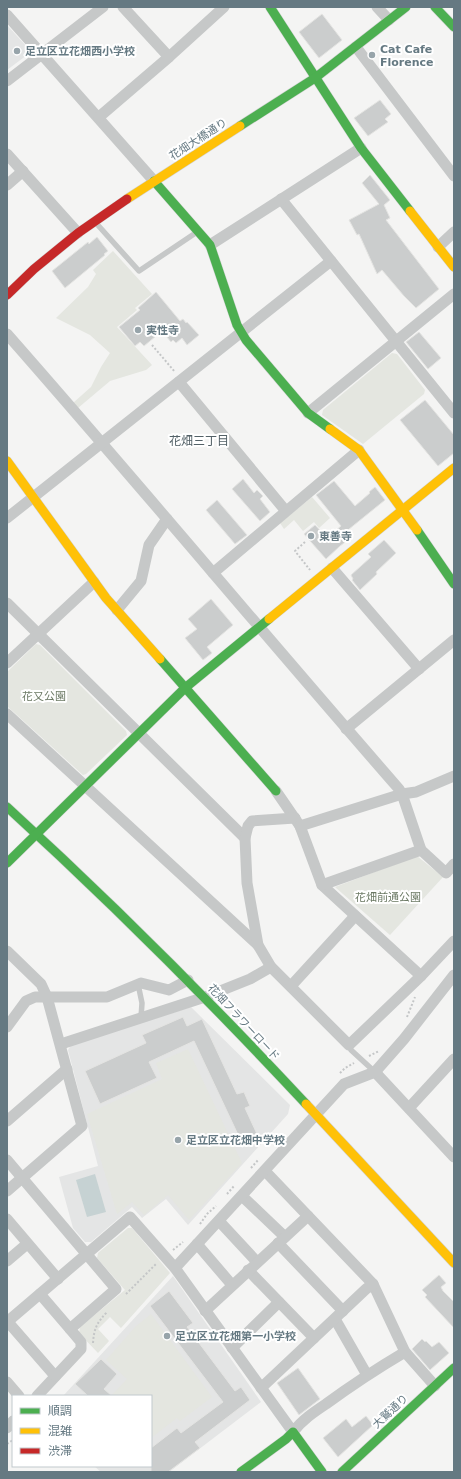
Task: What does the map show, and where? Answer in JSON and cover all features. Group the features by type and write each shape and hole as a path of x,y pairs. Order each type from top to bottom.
{"street":[{"path":"7,81 103,7"},
{"path":"123,7 169,57"},
{"path":"99,117 169,57 224,7"},
{"path":"270,7 361,148 454,266"},
{"path":"376,7 389,20"},
{"name":"花畑大橋通り","path":"7,295 78,232 315,78 406,7"},
{"path":"435,7 454,27"},
{"path":"7,16 99,117 154,182 199,231 210,245 240,333 308,413 359,450 403,509 454,584"},
{"path":"356,47 454,176"},
{"path":"210,245 361,148"},
{"path":"7,154 78,232"},
{"path":"7,185 22,171"},
{"path":"281,199 454,413"},
{"path":"438,247 454,232"},
{"path":"7,518 331,261"},
{"path":"308,413 454,294"},
{"path":"7,334 102,442 402,794 421,850 446,873 454,864"},
{"path":"180,381 286,510"},
{"path":"213,573 359,450"},
{"path":"7,461 94,582 116,610 276,791 297,822 322,885 421,976"},
{"path":"7,863 185,688 454,468"},
{"path":"116,610 141,581 149,545 166,518"},
{"path":"332,568 419,669"},
{"path":"7,663 94,582"},
{"path":"7,603 245,838"},
{"path":"346,729 454,640"},
{"path":"7,714 258,945 271,967 349,1045 421,976 454,941"},
{"path":"258,945 246,883 245,838 248,826 252,821 297,822 402,794 416,792 454,776"},
{"name":"花畑フラワーロード","path":"7,807 37,833 103,896 188,980 454,1263"},
{"path":"322,885 421,850"},
{"path":"291,986 355,916"},
{"path":"7,951 41,984 47,997 61,1044 82,1126 7,1191"},
{"path":"61,1044 205,998 250,979 271,967"},
{"path":"175,1268 344,1084 375,1072 404,1039 453,977"},
{"path":"7,1027 26,1001 35,997 107,997 141,983 169,990 188,980"},
{"path":"409,1108 453,1061"},
{"path":"7,1121 67,1069"},
{"path":"375,1072 454,1157"},
{"path":"7,1160 23,1177 116,1289 70,1329"},
{"path":"265,1171 373,1284 405,1352 435,1386"},
{"path":"242,1196 282,1240 339,1316 367,1375"},
{"path":"205,1311 232,1284 308,1216"},
{"path":"55,1376 7,1322 130,1217 175,1268 322,1472"},
{"path":"7,1219 58,1279"},
{"path":"218,1221 257,1262"},
{"path":"7,1261 28,1244"},
{"path":"197,1244 232,1284"},
{"path":"248,1270 314,1338"},
{"path":"261,1388 373,1284"},
{"path":"38,1395 81,1349 82,1346 81,1342 40,1294"},
{"path":"232,1348 280,1302"},
{"path":"241,1472 286,1439 299,1424 367,1375 405,1352"},
{"name":"大鷲通り","path":"342,1472 454,1368"},
{"path":"7,1382 18,1395"}],"lane":[{"path":"94,221 139,271 199,231"},
{"path":"138,984 142,1003 141,1018"},
{"path":"349,1045 351,1050 375,1072"}],"path":[{"path":"152,345 180,381"},
{"path":"305,542 295,552 313,574"},
{"path":"406,1019 416,996"},
{"path":"339,1074 345,1068 381,1050"},
{"path":"250,1169 261,1157"},
{"path":"224,1198 237,1184"},
{"path":"196,1229 207,1214 217,1205"},
{"path":"123,1297 183,1242"},
{"path":"92,1347 96,1324 112,1308"}],"shaded area":[{"name":"足立区立花畑西小学校","path":"7,25 26,46 27,55 7,70"},
{"name":"足立区立花畑中学校","path":"191,1007 290,1105 288,1114 188,1225 166,1199 142,1218 132,1207 91,1242 85,1242 73,1228 59,1177 98,1166 68,1050 71,1045"},
{"path":"95,1174 106,1212 87,1217 76,1180"},
{"name":"足立区立花畑第一小学校","path":"173,1276 261,1402 169,1472 101,1472 95,1467 152,1467 152,1395 64,1395"}],"green space":[{"path":"113,251 152,294 135,308 137,310 117,327 152,365 146,370 110,381 78,408 73,403 91,387 110,353 90,335 56,318 88,287 96,274 93,270"},
{"path":"392,353 397,354 425,390 424,394 363,444 322,415 323,410"},
{"path":"312,497 330,518 319,528 314,522 303,531 294,520 284,529 280,523"},
{"name":"花又公園","path":"36,644 40,645 126,731 127,735 86,774 83,775 7,706 7,672"},
{"name":"花畑前通公園","path":"417,856 443,877 390,935 335,887"},
{"path":"188,1049 242,1163 189,1220 168,1195 144,1215 132,1202 117,1214 87,1114 162,1079 156,1063"},
{"path":"128,1228 132,1228 170,1273 121,1328 110,1317 98,1329 109,1341 98,1353 79,1333 80,1327 125,1290 97,1258 98,1253"},
{"path":"151,1314 212,1397 180,1421 177,1418 152,1437 152,1395 112,1395 127,1379 106,1360 136,1326"}],"building":[{"path":"322,14 342,40 319,58 299,32"},
{"path":"380,100 391,114 385,119 388,122 368,136 354,118"},
{"path":"370,175 390,200 384,205 390,218 386,220 439,289 416,308 382,270 377,274 359,234 357,235 349,220 379,204 362,183"},
{"path":"97,237 108,251 65,288 52,271 88,242 89,244"},
{"path":"156,292 180,321 183,319 199,335 187,345 182,338 176,343 173,340 171,342 162,331 144,346 140,342 135,346 119,327 140,310 138,308"},
{"path":"419,332 441,358 428,369 406,342"},
{"path":"425,400 454,435 454,453 438,466 400,420"},
{"path":"243,479 254,493 257,490 263,496 260,499 270,512 260,521 232,489"},
{"path":"334,481 355,506 375,487 385,500 343,534 348,540 326,559 304,534 315,525 327,538 341,526 316,495"},
{"path":"217,500 247,535 235,544 206,510"},
{"path":"384,540 396,553 360,590 352,580 351,575 371,557 368,554"},
{"path":"211,599 233,625 207,647 212,653 203,660 185,638 197,629 188,619"},
{"path":"183,1017 187,1026 202,1019 237,1094 244,1092 250,1106 245,1108 257,1134 241,1141 194,1041 149,1062 157,1078 100,1104 85,1071 146,1043 142,1035"},
{"path":"439,1275 446,1283 441,1287 443,1291 454,1302 454,1328 425,1297 427,1295 422,1290"},
{"path":"169,1291 193,1323 187,1327 235,1391 241,1387 250,1400 195,1442 200,1448 168,1472 151,1472 152,1447 177,1428 181,1433 223,1402 150,1306"},
{"path":"422,1339 432,1347 439,1342 449,1353 430,1370 412,1349"},
{"path":"101,1359 117,1374 104,1389 111,1395 87,1395 75,1384"},
{"path":"298,1368 320,1399 299,1415 277,1383"},
{"path":"366,1416 373,1425 338,1457 323,1438 346,1419 352,1427"}],"traffic: fast":[{"path":"270,7 361,148 410,211"},
{"path":"240,126 315,78 406,7"},
{"path":"435,7 454,27"},
{"path":"154,181 210,245 237,325 246,340 308,413 330,429"},
{"path":"417,530 454,584"},
{"path":"7,863 185,688 269,619"},
{"path":"160,659 276,791"},
{"path":"7,807 160,952 306,1104"},
{"path":"342,1472 454,1368"},
{"path":"241,1472 286,1439 293,1432 322,1472"}],"traffic: slow":[{"path":"127,199 240,126"},
{"path":"410,211 454,267"},
{"path":"330,429 359,450 417,530"},
{"path":"7,461 106,598 160,659"},
{"path":"269,619 454,468"},
{"path":"306,1104 454,1263"}],"traffic: jam":[{"path":"7,295 34,269 78,233 127,199"}],"place":[{"name":"足立区立花畑西小学校","path":"17,51"},
{"name":"Cat Cafe Florence","path":"372,55"},
{"name":"実性寺","path":"138,330"},
{"name":"東善寺","path":"311,536"},
{"name":"足立区立花畑中学校","path":"178,1140"},
{"name":"足立区立花畑第一小学校","path":"167,1336"}],"district":[{"name":"花畑三丁目","path":"199,441"}]}
